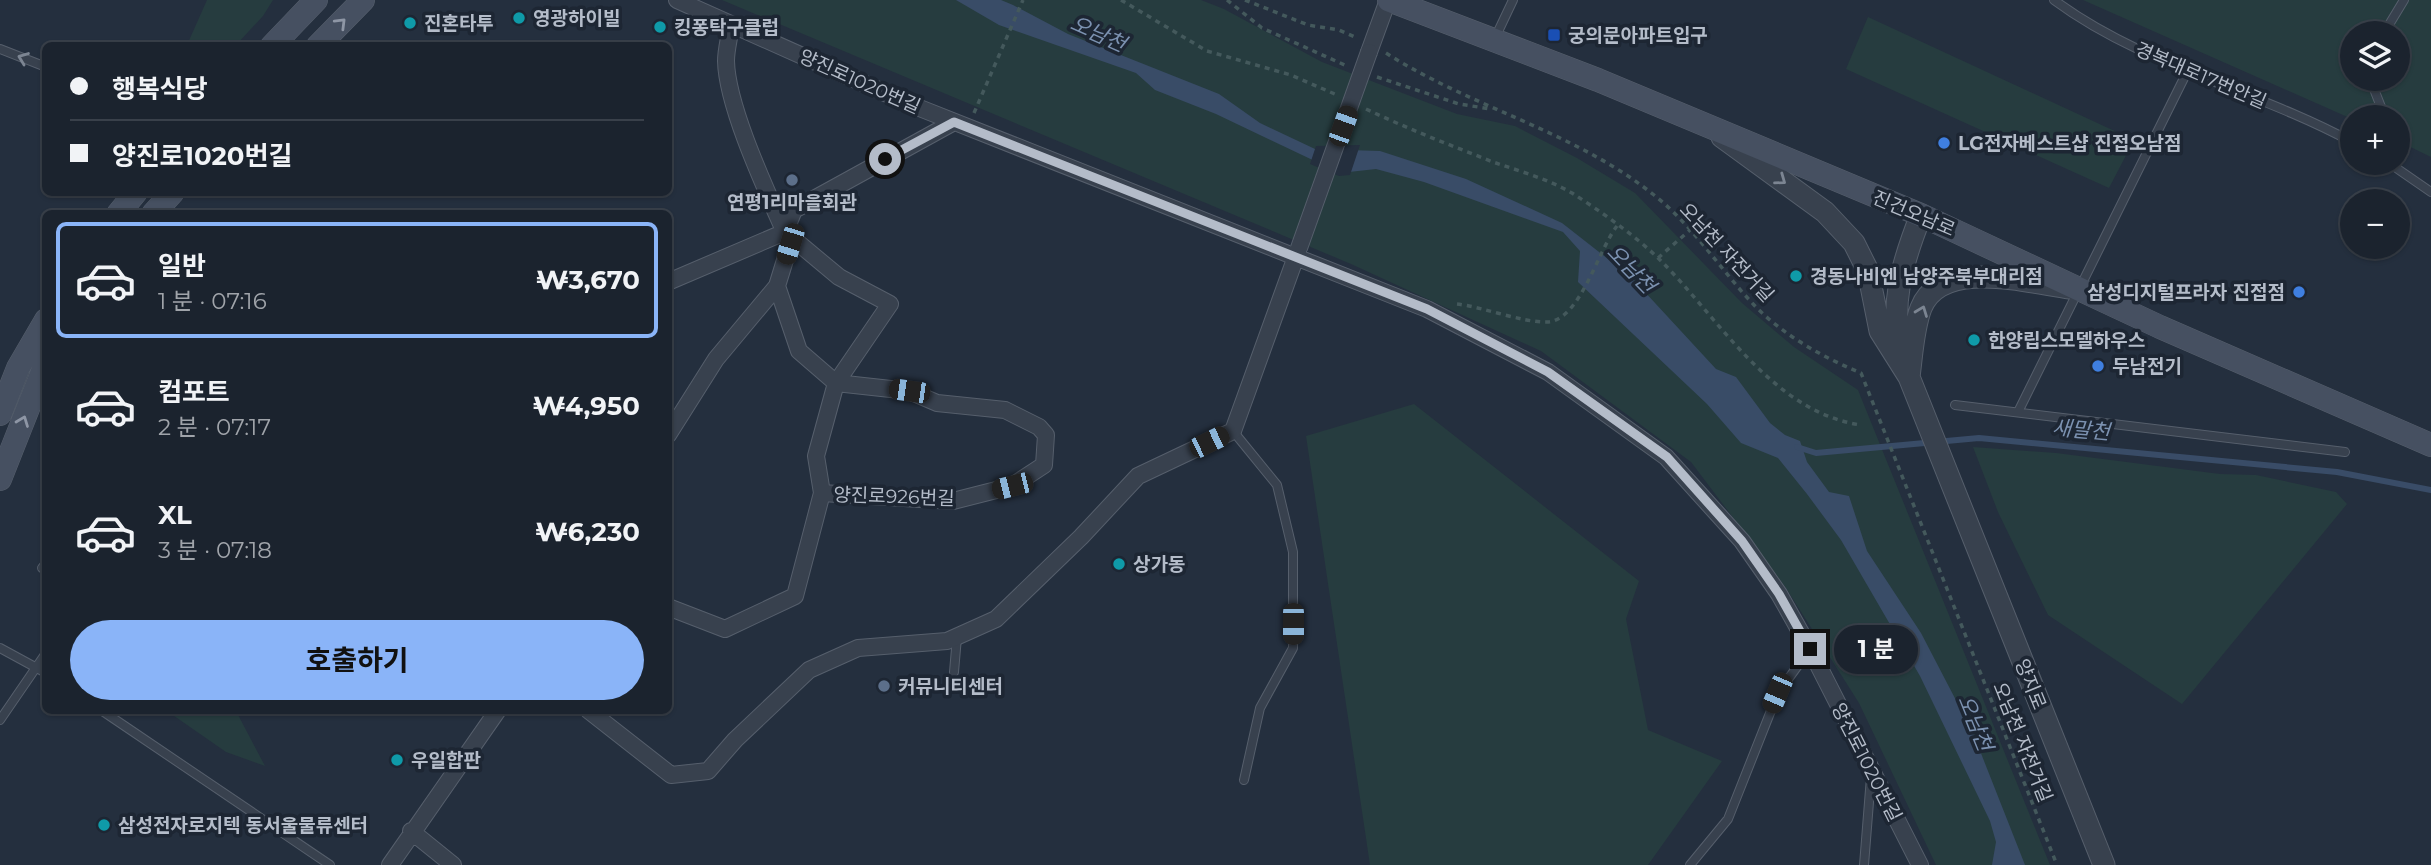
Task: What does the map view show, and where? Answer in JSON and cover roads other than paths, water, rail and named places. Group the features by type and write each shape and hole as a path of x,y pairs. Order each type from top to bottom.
{"main road":[{"path":"276,42 316,0"},
{"path":"322,42 363,0"},
{"name":"진건오남로","path":"1388,0 1494,39 1920,215 2079,290 2431,445"},
{"path":"121,210 133,196"},
{"path":"157,210 169,196"},
{"path":"0,414 18,368 42,327"},
{"path":"0,479 42,373"}],"street":[{"name":"양진로1020번길","path":"677,0 960,124 1297,253 1427,309 1548,372 1667,457 1742,541 1779,594 1810,649 1920,865"},
{"path":"593,714 671,775 708,771 735,740 809,670 858,648 947,641 996,619 1081,537 1138,477 1233,431 1388,0"},
{"path":"672,429 716,359 776,286 790,244 753,157 735,102 726,62 731,24"},
{"path":"672,280 785,232 794,210 960,124"},
{"path":"1706,125 1825,212 1854,243 1868,271 1880,331 1909,377"},
{"path":"1909,377 1901,355 1896,298 1899,274 1920,215"},
{"path":"776,286 799,351 836,383 890,304 839,277 785,232"},
{"path":"1909,377 1922,307 1944,284 1968,277 1993,277 2079,290"},
{"name":"양지로","path":"1909,377 2104,865"},
{"name":"양진로926번길","path":"672,609 725,629 795,596 822,493 816,456 836,383 909,391 937,403 1005,410 1039,427 1046,435 1044,465 1012,486 953,501 822,493"},
{"path":"390,865 411,831 495,714"},
{"path":"411,831 453,865"}],"lane":[{"path":"1494,39 1513,0"},
{"name":"경복대로17번안길","path":"2054,0 2098,29 2340,136"},
{"path":"2391,21 2404,0"},
{"path":"0,49 42,65"},
{"path":"2018,412 2188,70"},
{"path":"2408,175 2431,192"},
{"path":"1955,405 2345,452"},
{"path":"1233,431 1277,485 1293,552 1293,648 1261,708 1244,780"},
{"path":"954,673 957,637"},
{"path":"0,648 42,670"},
{"path":"1690,865 1728,819 1777,693 1810,649"},
{"path":"0,720 42,658"},
{"path":"107,714 330,865"},
{"path":"1864,865 1871,772"}],"water":[{"name":"오남천","path":"956,0 1001,0 1068,34 1219,94 1260,123 1315,149 1380,151 1466,179 1562,223 1631,277 1716,369 1736,377 1770,423 1785,435 1800,441 1807,462 1829,492 1849,496 1867,551 1921,633 1973,733 2025,865 1992,865 1996,842 1990,821 1920,676 1841,540 1778,458 1741,443 1707,404 1578,282 1580,251 1563,232 1424,182 1376,169 1340,173 1216,114 1155,90 1136,73 999,25"}],"waterway":[{"name":"새말천","path":"1797,447 1816,453 1979,438 2337,472 2431,490"}],"place":[{"name":"영광하이빌","path":"519,18"},
{"name":"진혼타투","path":"410,23"},
{"name":"킹퐁탁구클럽","path":"660,27"},
{"name":"궁의문아파트입구","path":"1554,35"},
{"name":"LG전자베스트샵 진접오남점","path":"1944,143"},
{"name":"연평1리마을회관","path":"792,180"},
{"name":"경동나비엔 남양주북부대리점","path":"1796,276"},
{"name":"삼성디지털프라자 진접점","path":"2299,292"},
{"name":"한양립스모델하우스","path":"1974,340"},
{"name":"두남전기","path":"2098,366"},
{"name":"상가동","path":"1119,564"},
{"name":"커뮤니티센터","path":"884,686"},
{"name":"우일합판","path":"397,760"},
{"name":"삼성전자로지텍 동서울물류센터","path":"104,825"}]}
